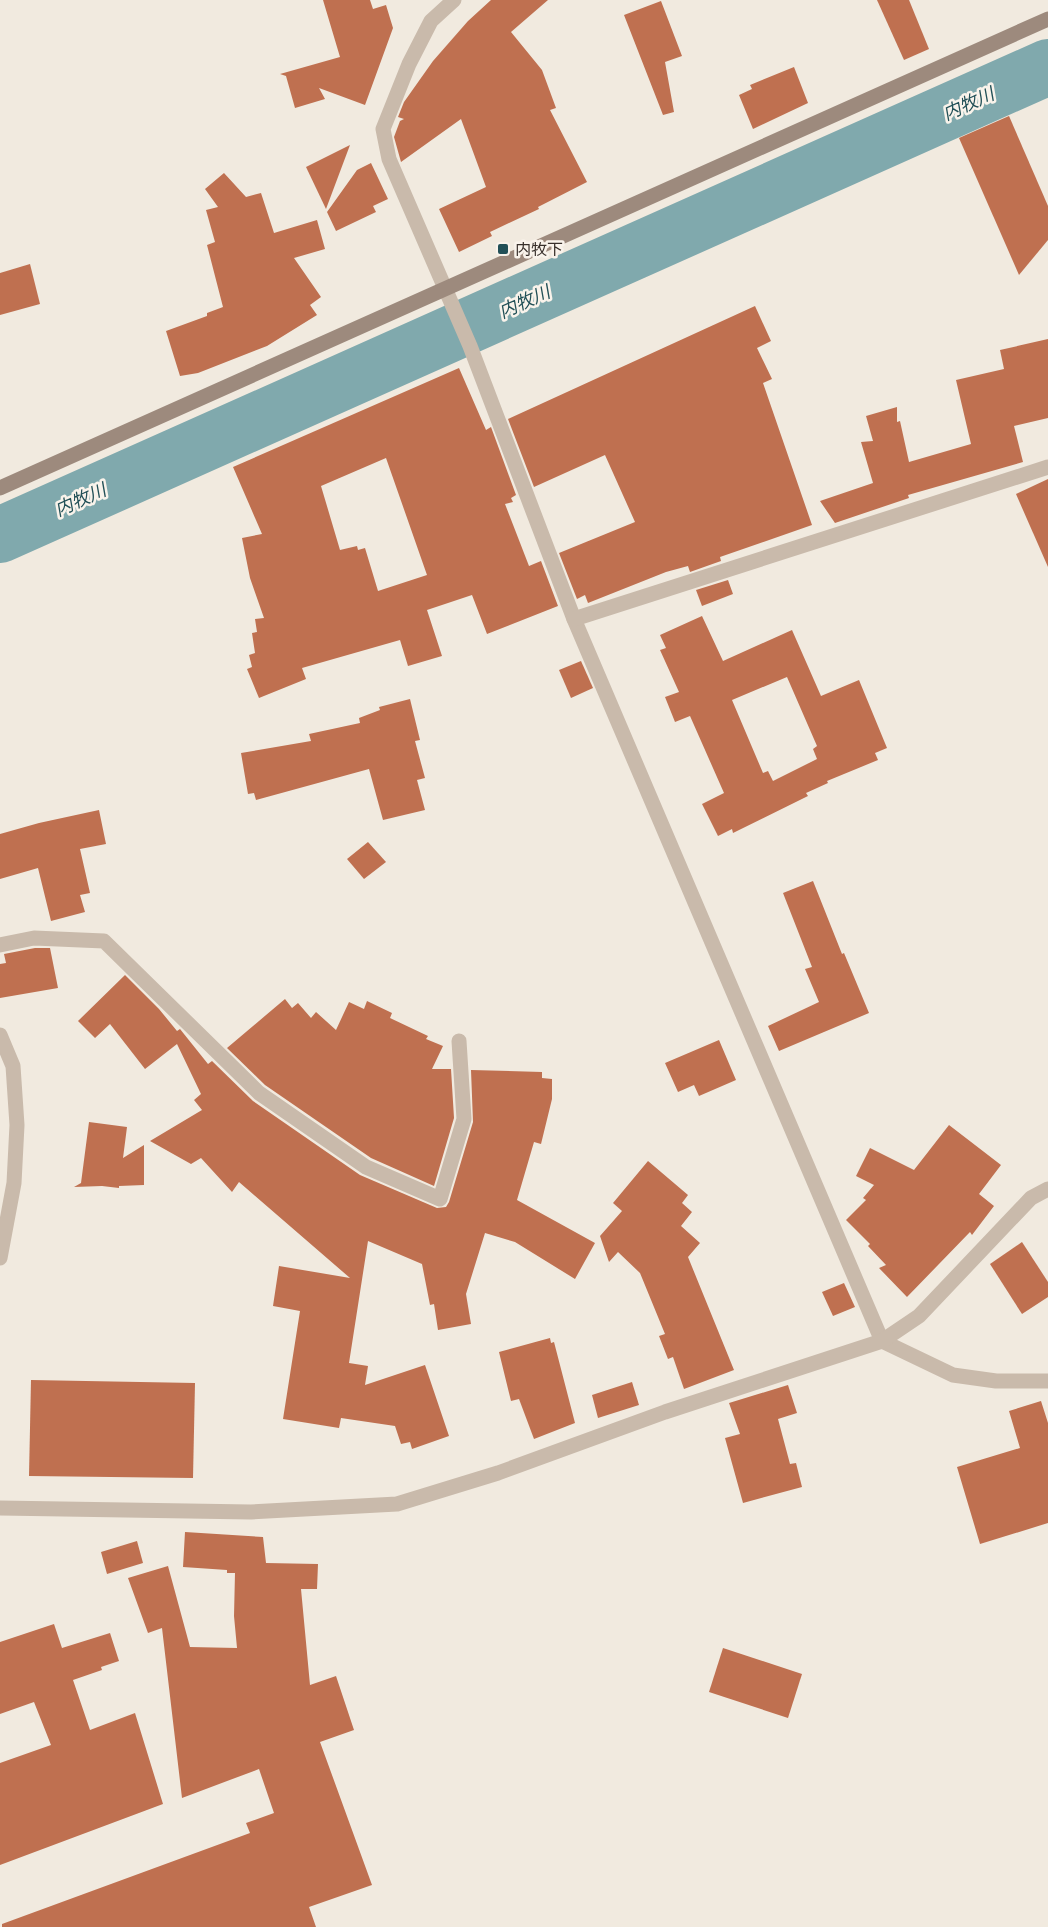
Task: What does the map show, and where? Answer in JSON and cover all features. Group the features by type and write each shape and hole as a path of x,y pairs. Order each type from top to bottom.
{"street":[{"path":"454,0 431,21 409,64 383,129 389,159 470,346 574,619 882,1341 953,1375 996,1381 1048,1381"},
{"path":"0,488 1048,19"},
{"path":"574,619 1048,467"},
{"path":"0,945 34,938 104,940 259,1093 366,1167 440,1199 464,1119 459,1041"},
{"path":"0,1035 13,1066 17,1125 14,1184 0,1258"},
{"path":"0,1508 251,1512 397,1504 498,1473 665,1412 882,1341 919,1316 1031,1198 1048,1189"}],"building":[{"path":"323,0 370,0 373,9 386,5 393,28 365,105 319,88 325,99 295,108 286,76 280,74 340,57"},
{"path":"491,0 548,0 511,32 542,70 556,108 550,110 587,182 538,207 539,209 490,232 492,236 459,252 439,209 486,187 461,119 401,162 394,137 400,121 404,119 398,117 404,102 433,61 468,21"},
{"path":"877,0 909,0 929,49 904,60"},
{"path":"661,1 682,56 665,62 674,112 663,115 624,15"},
{"path":"794,67 808,103 753,129 739,95 752,89 750,85"},
{"path":"1009,116 1048,206 1048,240 1019,275 959,138"},
{"path":"350,145 326,209 306,167"},
{"path":"371,163 388,199 373,206 376,212 336,231 327,212 357,170"},
{"path":"224,173 246,197 261,193 274,233 317,220 325,249 294,258 321,297 310,305 317,315 267,346 198,373 180,376 166,331 207,316 207,313 223,307 207,245 215,242 206,210 218,207 205,189"},
{"path":"30,264 40,304 0,315 0,273"},
{"path":"755,306 771,341 757,348 772,379 763,383 812,525 720,557 721,561 690,572 688,566 666,572 588,603 585,595 577,599 559,553 635,522 605,455 534,487 508,419"},
{"path":"1048,339 1048,418 1014,426 1023,462 908,495 909,498 835,523 820,501 873,483 861,442 873,441 866,416 897,407 897,422 900,421 909,462 971,444 956,380 1004,369 1000,350"},
{"path":"459,368 486,430 491,427 516,495 511,498 513,502 505,504 529,566 541,561 558,606 487,634 472,595 427,610 442,656 408,666 400,640 302,668 306,679 259,698 247,669 252,667 249,655 255,653 252,633 257,632 255,619 264,618 250,578 242,538 262,534 233,467","holes":["386,458 427,575 378,591 365,548 358,550 357,546 340,550 321,486"]},
{"path":"1048,479 1048,567 1016,494"},
{"path":"728,580 733,594 702,606 696,590"},
{"path":"702,616 723,661 792,630 821,696 859,680 887,748 875,753 878,760 827,781 828,783 806,793 808,796 733,833 732,829 718,836 702,804 724,793 690,716 675,722 665,697 679,692 660,650 666,648 660,635","holes":["787,677 817,746 813,749 817,759 773,781 768,771 763,773 732,700"]},
{"path":"581,661 593,688 571,698 559,670"},
{"path":"410,699 420,740 415,741 425,778 417,780 425,810 383,820 369,769 256,800 254,793 248,794 241,753 311,741 309,734 360,723 359,718 380,710 379,707"},
{"path":"99,810 106,844 80,849 90,893 80,895 85,912 51,921 38,868 0,879 0,834"},
{"path":"368,842 386,862 364,879 347,859"},
{"path":"813,881 842,954 844,953 869,1013 779,1051 768,1026 819,1002 805,969 812,967 783,893"},
{"path":"35,948 50,948 58,988 0,998 0,964 6,963 4,954"},
{"path":"125,975 177,1031 180,1029 208,1064 212,1061 253,1101 360,1175 437,1208 446,1207 449,1202 473,1122 471,1070 542,1072 542,1078 552,1079 552,1099 541,1144 534,1142 517,1200 595,1243 575,1279 515,1242 485,1233 466,1294 471,1324 438,1330 434,1304 430,1305 422,1264 368,1241 349,1363 368,1366 365,1385 425,1365 449,1436 412,1449 410,1442 401,1444 395,1426 341,1418 339,1428 283,1419 300,1311 273,1306 279,1266 350,1278 239,1182 232,1192 201,1158 191,1164 150,1141 202,1110 194,1100 201,1094 177,1044 145,1069 110,1024 95,1038 78,1021"},
{"path":"285,999 292,1008 298,1003 311,1018 316,1012 336,1030 349,1002 364,1009 367,1001 392,1013 390,1018 428,1036 426,1039 443,1046 432,1069 451,1069 454,1118 434,1186 371,1158 265,1085 227,1048"},
{"path":"719,1040 736,1080 699,1096 694,1085 678,1092 665,1063"},
{"path":"89,1122 127,1127 123,1158 144,1145 144,1185 119,1186 119,1188 74,1187 81,1183"},
{"path":"949,1125 1001,1165 979,1194 994,1206 972,1235 970,1232 907,1297 879,1268 886,1265 868,1246 870,1244 846,1220 866,1200 863,1198 874,1185 856,1176 870,1148 914,1170"},
{"path":"648,1161 688,1195 682,1203 692,1212 681,1226 700,1243 688,1257 734,1370 684,1389 673,1357 668,1359 659,1336 665,1334 640,1273 618,1252 609,1262 600,1236 622,1211 613,1203"},
{"path":"1022,1242 1048,1282 1048,1297 1022,1314 990,1264"},
{"path":"844,1283 855,1307 833,1316 822,1292"},
{"path":"550,1338 551,1343 554,1342 575,1423 534,1439 519,1399 511,1401 499,1352"},
{"path":"31,1380 195,1383 193,1478 29,1476"},
{"path":"632,1382 639,1405 598,1418 592,1395"},
{"path":"788,1385 797,1413 778,1419 790,1464 796,1463 802,1487 743,1503 725,1438 740,1434 729,1403"},
{"path":"1041,1401 1048,1423 1048,1523 980,1544 957,1467 1020,1448 1009,1411"},
{"path":"185,1532 263,1537 266,1563 318,1564 317,1589 301,1589 310,1685 336,1676 354,1730 320,1742 372,1885 309,1907 316,1927 2,1927 2,1924 250,1833 246,1823 274,1813 259,1769 182,1798 162,1628 148,1633 128,1578 168,1566 190,1647 237,1648 234,1616 235,1573 227,1573 227,1570 183,1567"},
{"path":"137,1541 143,1563 107,1574 101,1552"},
{"path":"54,1624 62,1648 110,1633 119,1661 101,1667 102,1670 73,1680 90,1730 135,1713 163,1804 0,1865 0,1763 51,1745 34,1702 0,1714 0,1642"},
{"path":"723,1648 802,1674 788,1718 709,1692"}],"waterway":[{"name":"内牧川","path":"0,535 1048,67"}],"place":[{"name":"内牧下","path":"503,249"}]}
